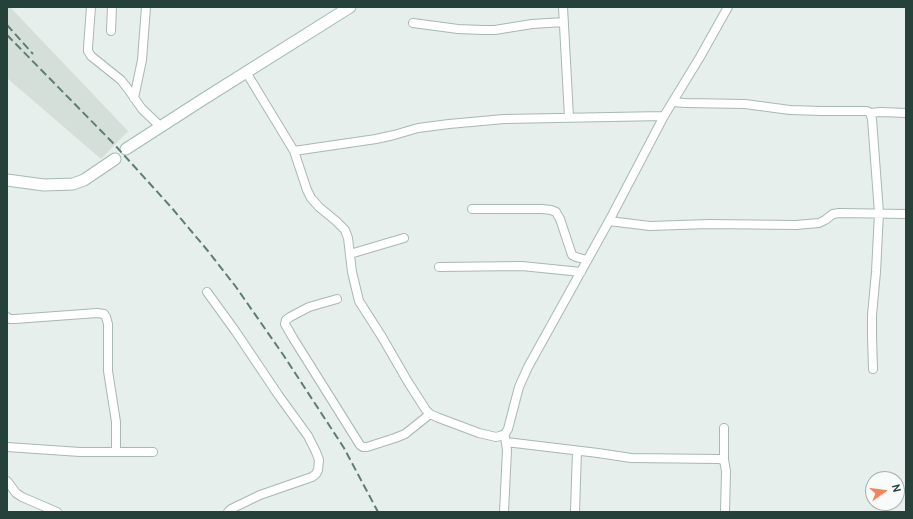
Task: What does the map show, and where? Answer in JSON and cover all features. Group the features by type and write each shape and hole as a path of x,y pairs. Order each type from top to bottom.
{"street":[{"path":"91,7 88,52 121,80 146,114 161,127"},
{"path":"111,31 112,7"},
{"path":"134,98 142,60 146,7"},
{"path":"126,149 350,7"},
{"path":"563,7 569,118"},
{"path":"504,512 507,450 505,438 519,387 528,366 581,272 664,116 728,7"},
{"path":"413,23 458,29 495,30 532,24 564,22"},
{"path":"246,72 294,151 311,198 345,230 352,272 359,301 422,404 430,414 479,433 577,451 631,458 724,460"},
{"path":"673,102 745,104 790,110 867,111 870,114 872,119 878,213 876,272 872,315 873,370"},
{"path":"870,114 881,112 906,113"},
{"path":"294,151 376,139 418,128 449,124 504,119 664,116"},
{"path":"7,180 44,185 73,184 84,180 115,159"},
{"path":"472,209 542,208 556,212 560,219 572,255 587,260"},
{"path":"609,220 650,226 709,224 796,225 819,223 833,214 846,212 906,214"},
{"path":"350,254 404,238"},
{"path":"438,267 522,266 581,272"},
{"path":"207,292 308,436 319,460 318,470 312,477 260,495 228,512"},
{"path":"337,299 309,307 290,317 286,320 285,324 360,445 367,447 400,436 411,430 430,414"},
{"path":"7,317 10,319 16,319 97,313 104,314 108,324 108,371 116,422 116,452"},
{"path":"724,428 724,460 726,470 725,512"},
{"path":"7,447 80,452 153,452"},
{"path":"575,512 577,451"},
{"path":"7,481 16,493 22,497 57,512"}],"shaded area":[{"path":"7,7 10,7 128,131 101,159 7,78"}],"railway":[{"path":"7,25 33,54"},
{"path":"7,35 113,143 171,207 208,251 236,287 284,356 344,448 378,512"}]}
